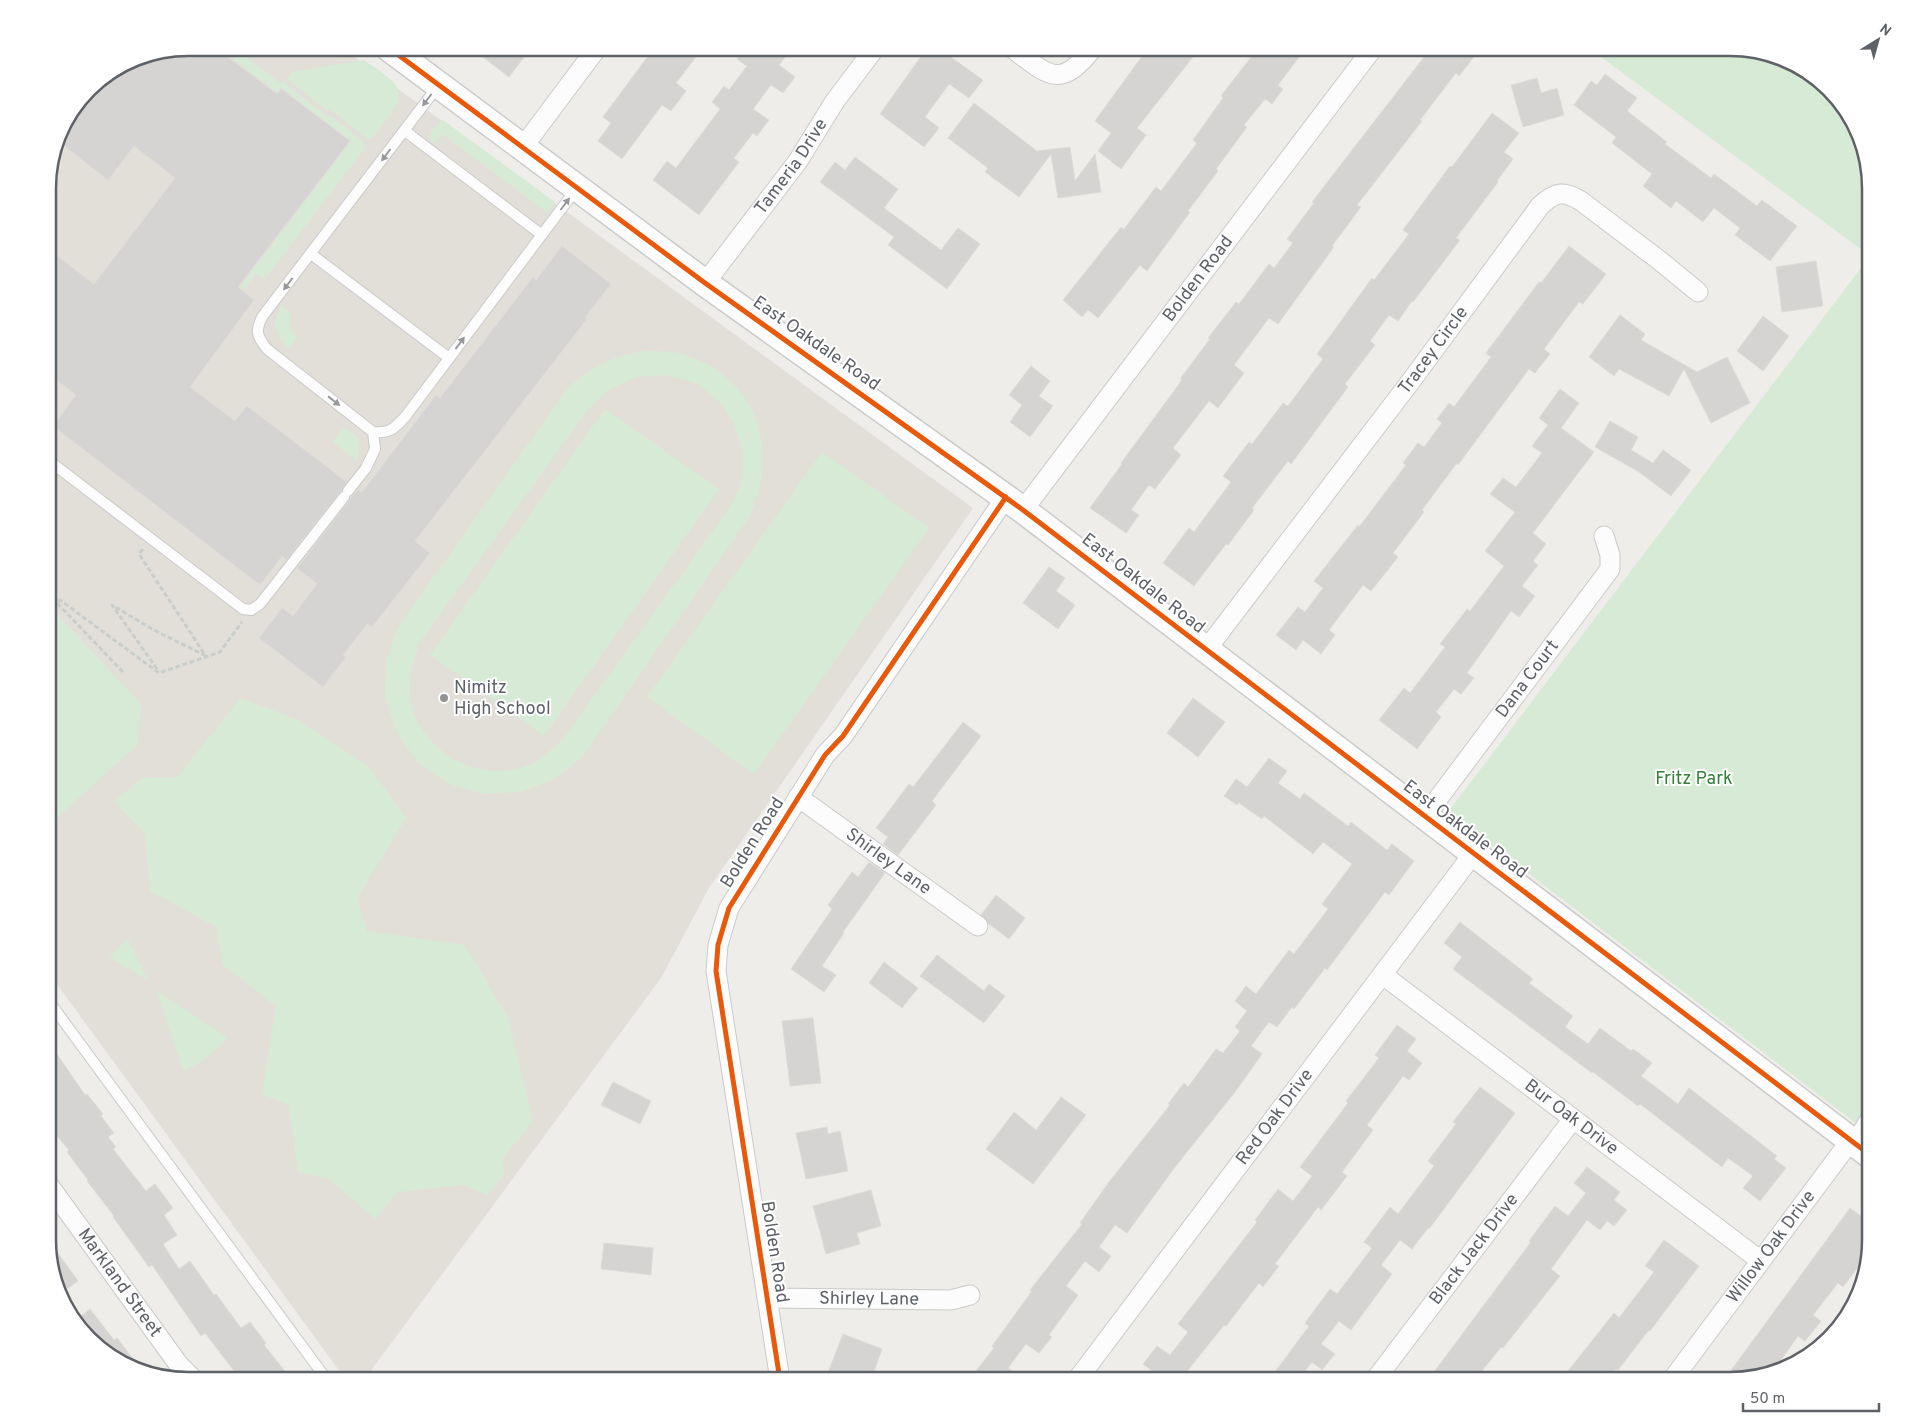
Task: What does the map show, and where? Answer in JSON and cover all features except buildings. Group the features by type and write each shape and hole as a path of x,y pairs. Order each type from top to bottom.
{"street":[{"name":"East Oakdale Road","path":"400,56 705,282 1015,503 1861,1148"},
{"path":"522,147 591,56"},
{"name":"Tameria Drive","path":"705,282 798,161 835,101 869,56"},
{"path":"1023,56 1053,74 1066,74 1079,65 1086,56"},
{"name":"Bolden Road","path":"779,1372 716,971 718,945 729,908 825,755 848,728 1015,503 1367,56"},
{"name":"Tracey Circle","path":"1206,650 1411,381 1540,206 1550,198 1558,194 1571,194 1659,260 1698,292"},
{"name":"Dana Court","path":"1425,816 1610,569 1610,555 1604,536"},
{"name":"Shirley Lane","path":"798,797 978,926"},
{"name":"Red Oak Drive","path":"1083,1372 1473,854"},
{"name":"Bur Oak Drive","path":"1382,974 1761,1261"},
{"name":"Black Jack Drive","path":"1382,1372 1573,1119"},
{"name":"Willow Oak Drive","path":"1678,1372 1761,1261 1861,1148"},
{"name":"Markland Street","path":"57,1196 186,1372"},
{"name":"Shirley Lane","path":"767,1298 951,1300 970,1295"}],"lane":[{"path":"439,85 262,317 258,326 259,338 266,349 373,432 386,433 395,428 577,188"},
{"path":"405,131 542,235"},
{"path":"311,254 449,358"},
{"path":"57,467 243,609 251,610 260,604 366,468 375,449 373,432"},
{"path":"57,1012 321,1372"}],"path":[{"path":"151,539 139,554 206,656"},
{"path":"123,672 57,603 60,600 160,672"},
{"path":"160,672 112,605 152,629 206,656"},
{"path":"160,672 220,652 251,610"}],"shaded area":[{"name":"Nimitz High School","path":"353,56 973,508 709,888 661,978 370,1372 340,1372 57,984 57,171 66,137 83,108 101,89 115,78 130,70 146,63 171,57"}],"green space":[{"path":"229,56 244,56 281,84 283,82 364,142 364,149 264,280 256,274 243,290 240,287 351,141 281,87 277,92"},
{"path":"1600,56 1747,57 1781,66 1810,83 1835,108 1852,137 1861,171 1862,250"},
{"path":"364,60 395,84 399,97 392,112 372,138 367,139 330,109 328,111 287,79 292,72"},
{"path":"443,120 555,202 548,213 442,134 436,142 432,143 430,137 433,130"},
{"name":"Fritz Park","path":"1862,267 1862,1128 1448,812"},
{"path":"282,306 292,313 290,326 297,338 289,349 277,334 275,324 278,312"},
{"path":"654,351 682,354 708,365 729,380 745,399 756,420 762,444 762,469 757,494 747,520 583,756 555,779 521,792 484,794 449,784 418,763 397,733 385,698 386,661 398,627 565,392 582,376 601,364 632,353","holes":["666,375 692,382 708,392 719,402 734,424 739,436 742,463 737,493 730,507 563,739 541,758 529,765 515,769 497,771 463,764 434,744 423,731 415,715 409,691 410,676 420,642 588,409 610,389 637,377"]},
{"path":"605,409 719,489 544,736 430,655"},
{"path":"342,429 348,429 358,438 359,455 357,461 333,442"},
{"path":"822,452 929,528 754,774 647,697"},
{"path":"57,615 141,704 137,745 57,818"},
{"path":"241,698 298,720 369,767 406,818 357,898 367,931 465,945 508,1018 533,1121 503,1158 504,1175 487,1195 462,1185 398,1192 375,1219 329,1179 298,1172 289,1105 262,1094 276,1006 223,965 216,927 150,891 145,834 114,802 142,778 177,777"},
{"path":"128,940 148,980 110,958 117,948"},
{"path":"157,991 227,1037 207,1057 183,1071"}],"cycle path":[{"path":"400,56 705,283 1023,510 1862,1149"},
{"path":"779,1372 716,971 718,945 729,908 825,755 843,736 1006,497"}],"place":[{"name":"Nimitz High School","path":"444,698"}]}
